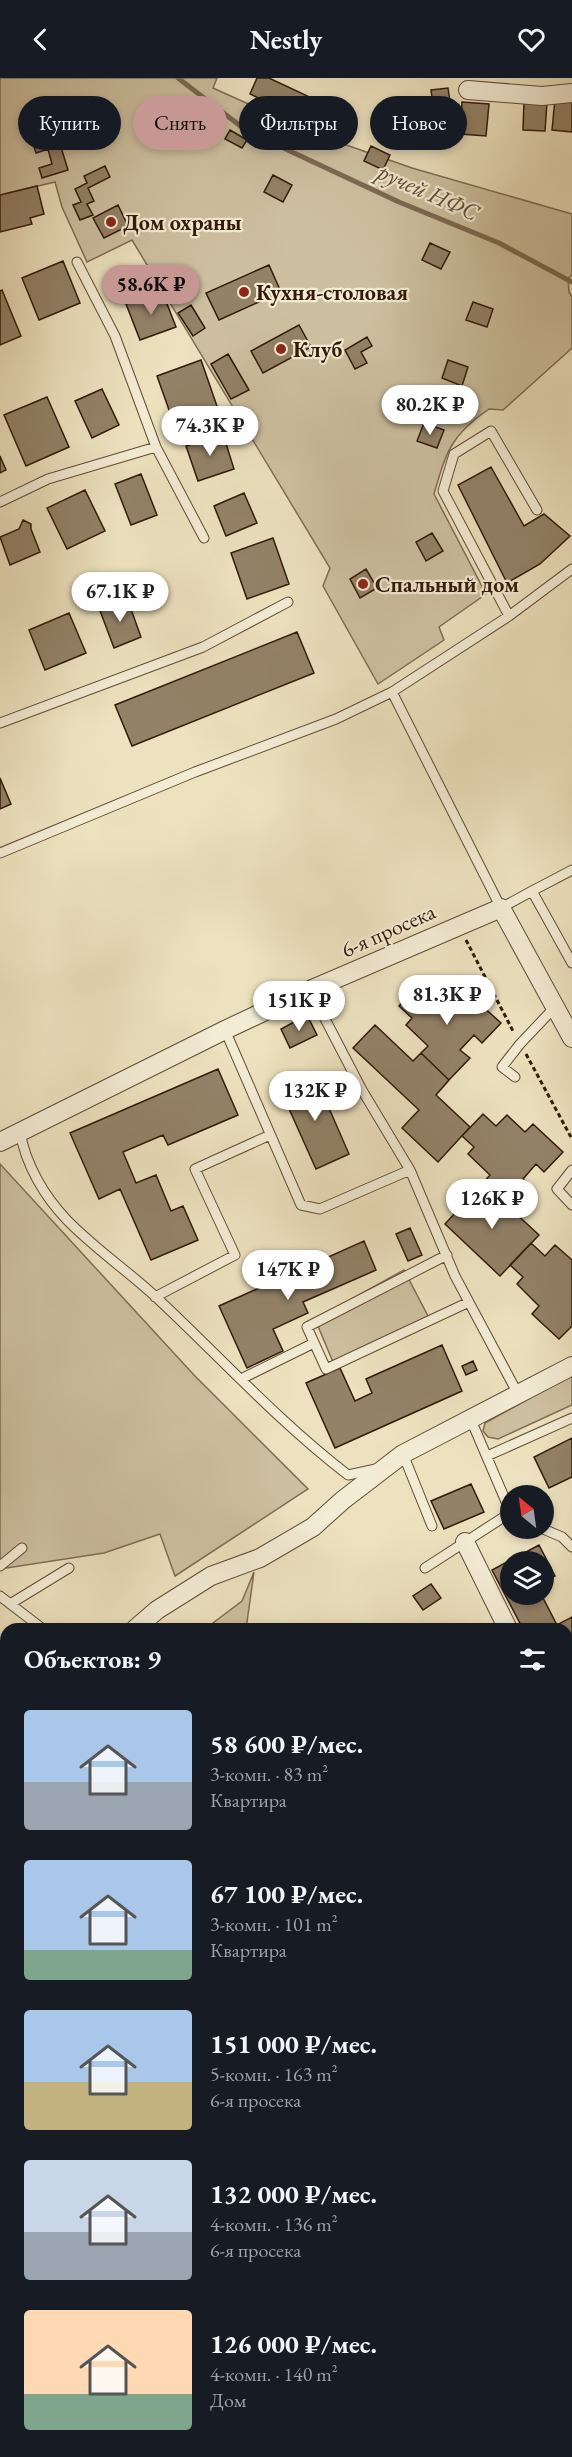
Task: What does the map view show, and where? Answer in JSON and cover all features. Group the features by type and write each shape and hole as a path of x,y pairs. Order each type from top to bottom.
{"street":[{"path":"468,90 542,96 572,93"},
{"path":"501,908 572,1038"},
{"name":"6-я просека","path":"0,1142 310,990 501,908"},
{"path":"142,1623 157,1610 211,1576 260,1558 313,1527 384,1467 403,1454 572,1366"},
{"path":"465,1542 505,1623"}],"lane":[{"path":"77,262 115,336 156,447 204,538"},
{"path":"509,616 443,491 454,454 491,431 537,510"},
{"path":"0,502 48,479 156,447"},
{"path":"0,853 195,772 336,719 392,692 509,616 572,569"},
{"path":"0,723 203,647 288,602"},
{"path":"392,692 501,908 572,870"},
{"path":"532,891 572,963"},
{"path":"310,990 362,1090 410,1170 469,1302 518,1394"},
{"path":"515,1077 502,1067 555,1007"},
{"path":"225,1030 301,1206 320,1209 410,1170"},
{"path":"20,1132 23,1149 32,1172 66,1219 155,1297 306,1443 348,1475 384,1467"},
{"path":"155,1297 235,1255 195,1169 270,1135"},
{"path":"572,1170 557,1189 572,1205"},
{"path":"447,1255 307,1327 326,1369 469,1302"},
{"path":"241,1379 314,1342"},
{"path":"487,1456 572,1418"},
{"path":"471,1420 500,1488"},
{"path":"403,1454 432,1526"},
{"path":"425,1568 500,1519"},
{"path":"554,1534 562,1537 572,1547"},
{"path":"0,1566 22,1548"},
{"path":"10,1604 69,1568"},
{"path":"0,1596 35,1623"}],"shaded area":[{"path":"0,78 217,78 213,88 239,100 239,150 358,149 412,168 572,214 572,275 568,278 569,292 572,297 572,348 503,410 489,409 466,427 452,445 434,494 486,594 439,627 444,640 378,684 323,586 330,568 132,240 87,262 62,207 55,182 0,195"},
{"path":"0,1164 194,1375 308,1489 175,1576 160,1534 104,1553 0,1569"},
{"path":"404,1270 429,1318 333,1362 315,1319"},
{"path":"572,1375 572,1405 498,1439 488,1437 483,1431 485,1423"},
{"path":"254,1572 247,1623 213,1623 242,1601"}],"building":[{"path":"257,78 269,78 307,96 254,96 250,94"},
{"path":"448,88 449,96 432,96 431,90"},
{"path":"555,99 572,101 572,132 552,130"},
{"path":"524,101 547,102 545,131 523,130"},
{"path":"467,102 489,104 486,136 467,135"},
{"path":"230,130 239,135 239,146 227,140"},
{"path":"370,148 390,155 383,170 364,161"},
{"path":"48,150 62,150 68,170 42,178 39,168 52,164"},
{"path":"105,166 110,177 88,188 94,201 87,204 93,215 80,220 73,205 81,202 75,189 87,183 84,176"},
{"path":"273,175 292,185 283,202 264,192"},
{"path":"37,186 44,214 30,218 32,224 0,232 0,195"},
{"name":"Дом охраны","path":"118,205 128,226 104,238 93,218"},
{"path":"430,243 450,252 441,269 422,260"},
{"path":"63,261 80,303 39,320 22,278"},
{"name":"Кухня-столовая","path":"269,265 281,292 219,320 206,293"},
{"path":"2,290 21,336 0,345 0,291"},
{"path":"162,291 176,327 140,340 126,304"},
{"path":"473,302 493,309 487,327 466,320"},
{"path":"191,305 205,328 193,336 178,313"},
{"name":"Клуб","path":"299,325 311,347 263,373 251,351"},
{"path":"367,337 372,346 361,352 367,363 355,369 345,350"},
{"path":"228,354 249,390 231,399 211,364"},
{"path":"201,360 218,409 174,424 157,376"},
{"path":"448,360 468,367 462,386 442,378"},
{"path":"102,389 119,425 92,438 75,401"},
{"path":"47,397 69,447 26,466 4,415"},
{"path":"424,423 444,430 437,448 417,441"},
{"path":"223,434 234,469 198,481 186,446"},
{"path":"0,456 6,470 0,473"},
{"path":"491,467 524,526 544,514 570,536 540,564 507,583 458,485"},
{"path":"141,474 157,515 131,525 115,484"},
{"path":"85,490 105,531 67,549 47,508"},
{"path":"244,493 257,523 226,536 214,506"},
{"path":"23,520 31,524 40,552 10,565 0,537 19,529"},
{"name":"Спальный дом","path":"432,533 443,551 426,561 416,542"},
{"path":"273,538 289,584 247,599 231,553"},
{"name":"Спальный дом","path":"366,569 377,588 360,598 350,579"},
{"path":"127,598 141,637 114,648 99,608"},
{"path":"69,613 86,653 45,670 29,630"},
{"path":"297,632 314,673 132,746 115,705"},
{"path":"0,778 11,804 0,809"},
{"path":"420,984 434,997 445,986 463,1003 470,995 501,1023 482,1043 474,1035 460,1050 470,1058 449,1080 421,1053 428,1046 406,1025 412,1018 399,1006"},
{"path":"307,1015 317,1035 290,1048 281,1029"},
{"path":"375,1025 413,1061 421,1053 449,1080 436,1095 470,1127 438,1162 402,1128 419,1110 353,1048"},
{"path":"218,1069 238,1115 168,1145 163,1135 123,1152 136,1183 156,1175 171,1211 183,1206 198,1240 151,1260 120,1189 99,1199 70,1133"},
{"path":"315,1076 349,1154 316,1169 281,1091"},
{"path":"483,1114 496,1126 507,1115 525,1132 533,1124 563,1152 544,1172 536,1164 523,1179 532,1187 511,1209 483,1183 490,1175 468,1154 474,1147 462,1136"},
{"path":"483,1183 539,1235 500,1276 445,1224"},
{"path":"410,1228 422,1255 408,1261 396,1234"},
{"path":"364,1241 376,1270 303,1302 308,1313 273,1329 283,1351 247,1368 219,1306"},
{"path":"531,1243 545,1256 555,1245 572,1260 572,1326 559,1339 532,1314 539,1306 517,1284 523,1277 510,1265"},
{"path":"442,1345 462,1391 335,1448 306,1383 340,1368 355,1401 372,1393 366,1379"},
{"path":"473,1361 477,1370 466,1375 462,1366"},
{"path":"572,1438 572,1477 554,1486 548,1485 534,1457"},
{"path":"471,1484 484,1512 444,1529 431,1501"},
{"path":"539,1545 542,1551 528,1551"},
{"path":"500,1566 500,1585 492,1570"},
{"path":"431,1584 441,1598 423,1610 413,1596"},
{"path":"510,1605 547,1605 556,1623 520,1623"},
{"path":"572,1617 572,1623 561,1623"}],"waterway":[{"name":"ручей НФС","path":"178,78 247,131 399,202 499,243 572,282"}],"place":[{"name":"Дом охраны","path":"111,222"},
{"name":"Кухня-столовая","path":"244,292"},
{"name":"Клуб","path":"281,349"},
{"name":"Спальный дом","path":"363,584"}]}
